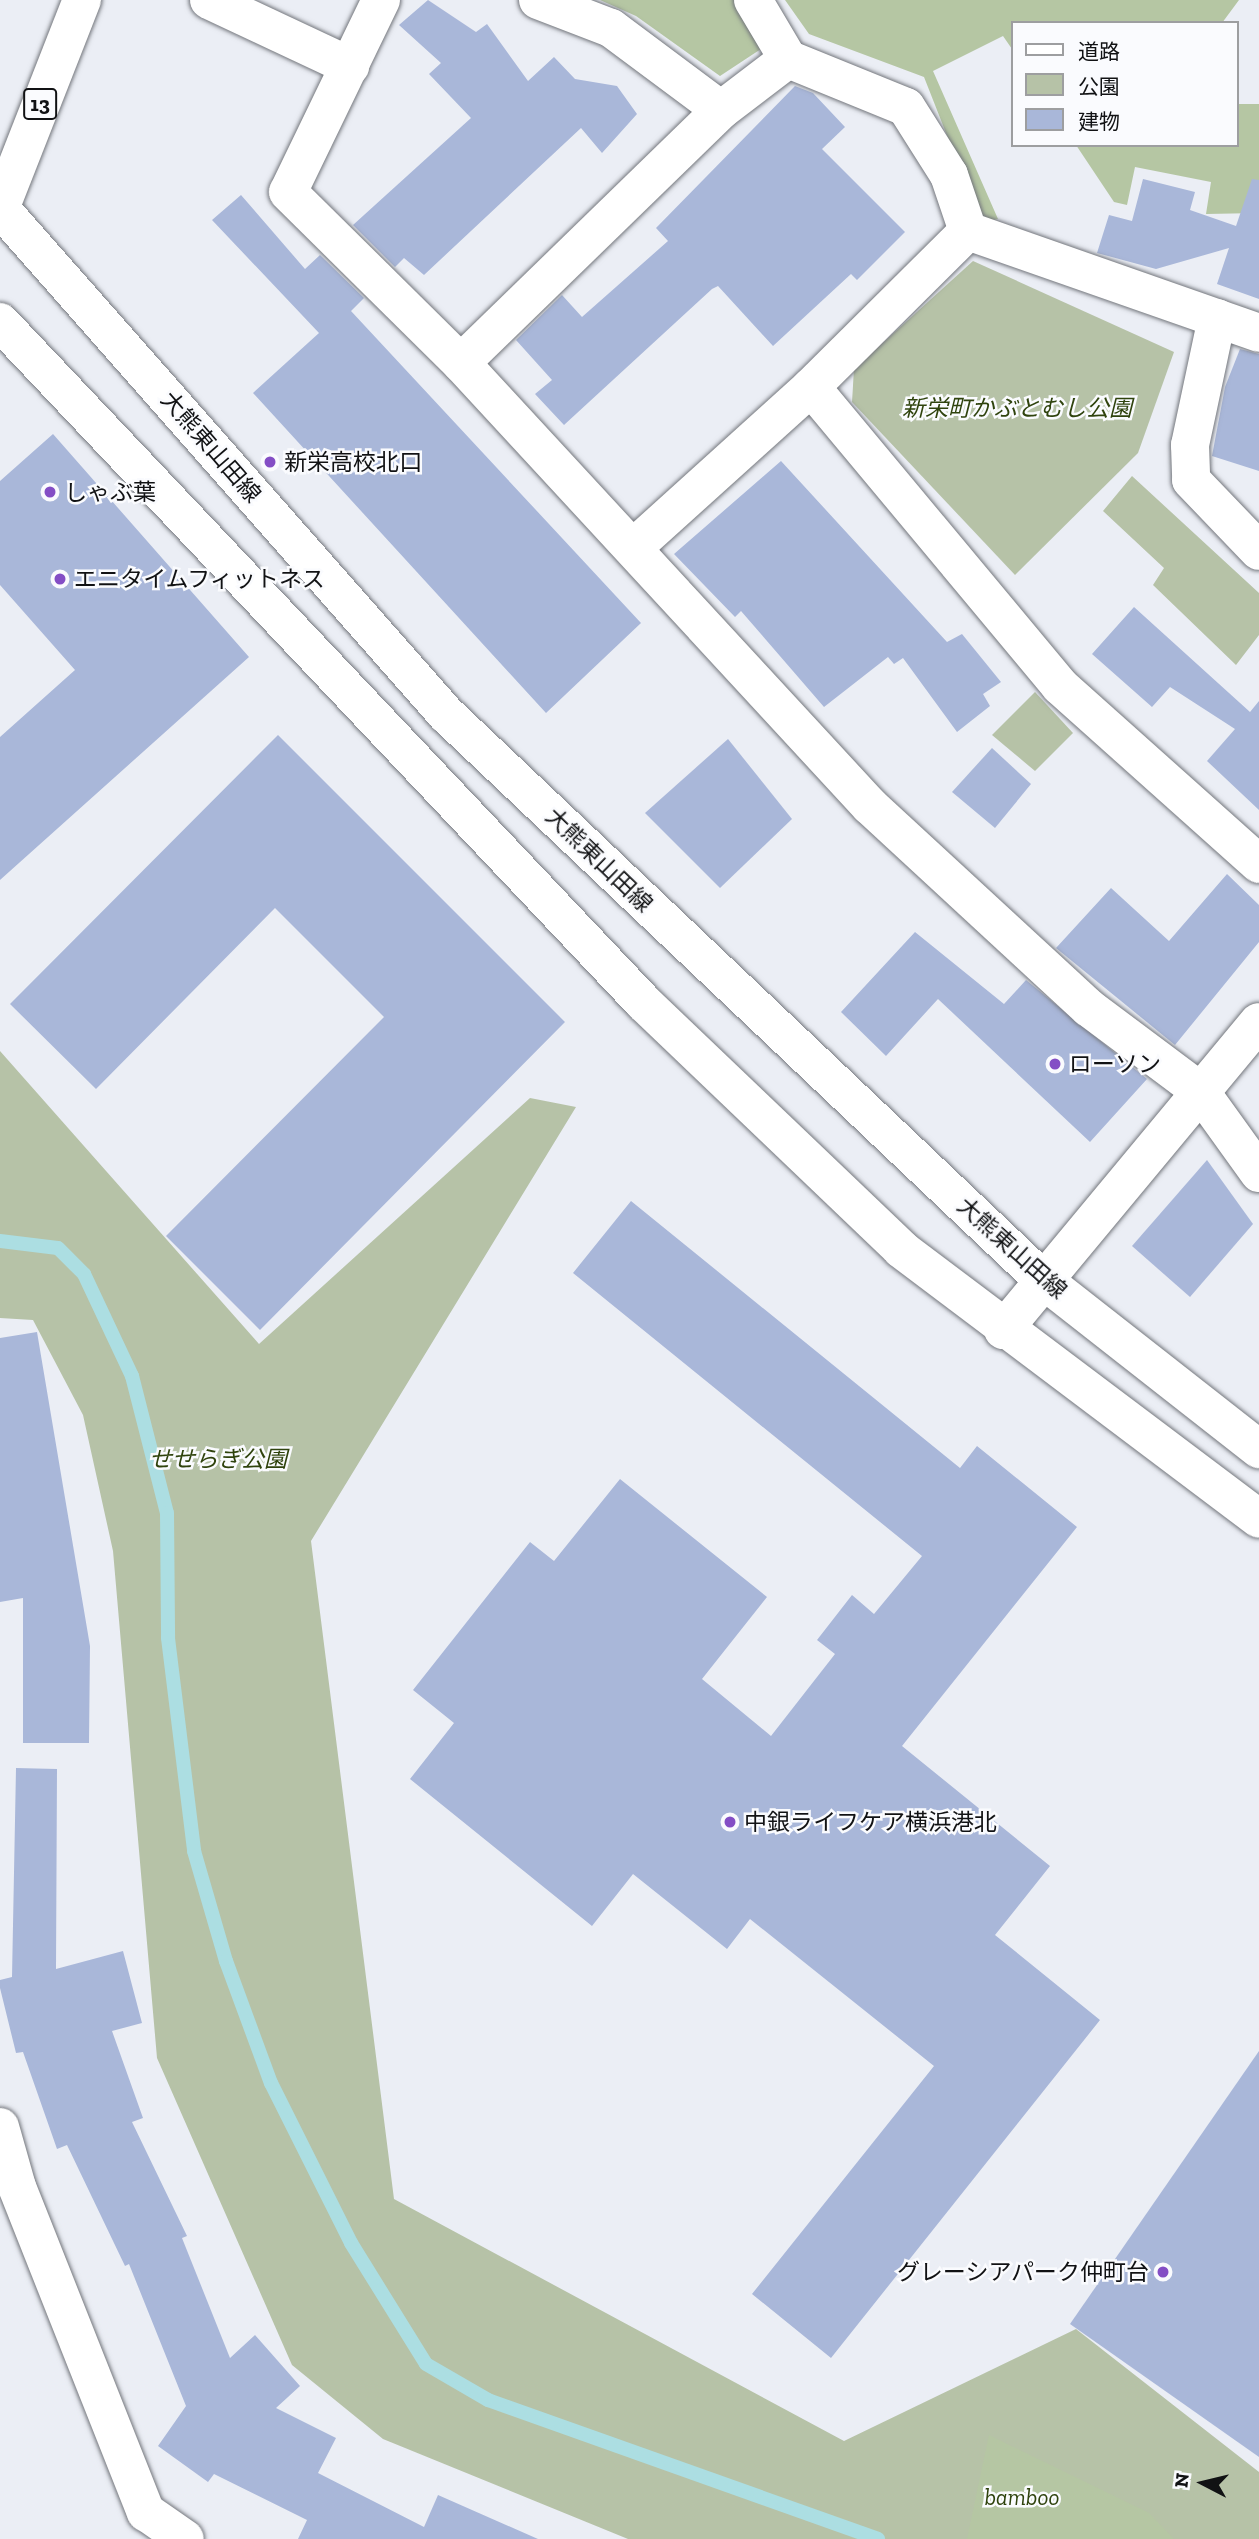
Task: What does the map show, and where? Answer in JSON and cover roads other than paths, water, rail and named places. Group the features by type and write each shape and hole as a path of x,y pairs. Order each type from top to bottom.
{"street":[{"name":"13","path":"0,209 82,0"},
{"path":"209,0 350,66"},
{"path":"381,0 288,192 461,363 870,806 1089,1008 1200,1091 1259,1173"},
{"path":"538,0 611,28 721,110"},
{"path":"752,0 788,59 906,107 950,175 968,231"},
{"path":"461,363 721,110 788,59"},
{"name":"大熊東山田線","path":"0,209 446,714 1042,1279 1259,1449"},
{"path":"968,231 1259,333"},
{"path":"633,548 811,387 968,231"},
{"path":"1217,318 1190,445 1191,480 1259,551"},
{"path":"0,322 644,1003 901,1249 1003,1329 1259,1519"},
{"path":"811,387 1060,686 1259,864"},
{"path":"1003,1329 1259,1022"},
{"path":"0,2127 17,2187 146,2512 185,2539"}],"waterway":[{"path":"0,1241 58,1248 84,1274 132,1376 167,1513 168,1638 194,1851 226,1961 271,2083 351,2243 426,2364 488,2400 878,2539"}],"place":[{"name":"新栄高校北口","path":"270,462"},
{"name":"しゃぶ葉","path":"50,492"},
{"name":"エニタイムフィットネス","path":"60,579"},
{"name":"ローソン","path":"1055,1064"},
{"name":"中銀ライフケア横浜港北","path":"730,1822"},
{"name":"グレーシアパーク仲町台","path":"1163,2272"}],"park label":[{"name":"新栄町かぶとむし公園","path":"1017,408"},
{"name":"せせらぎ公園","path":"218,1459"},
{"name":"bamboo","path":"1022,2497"}]}
